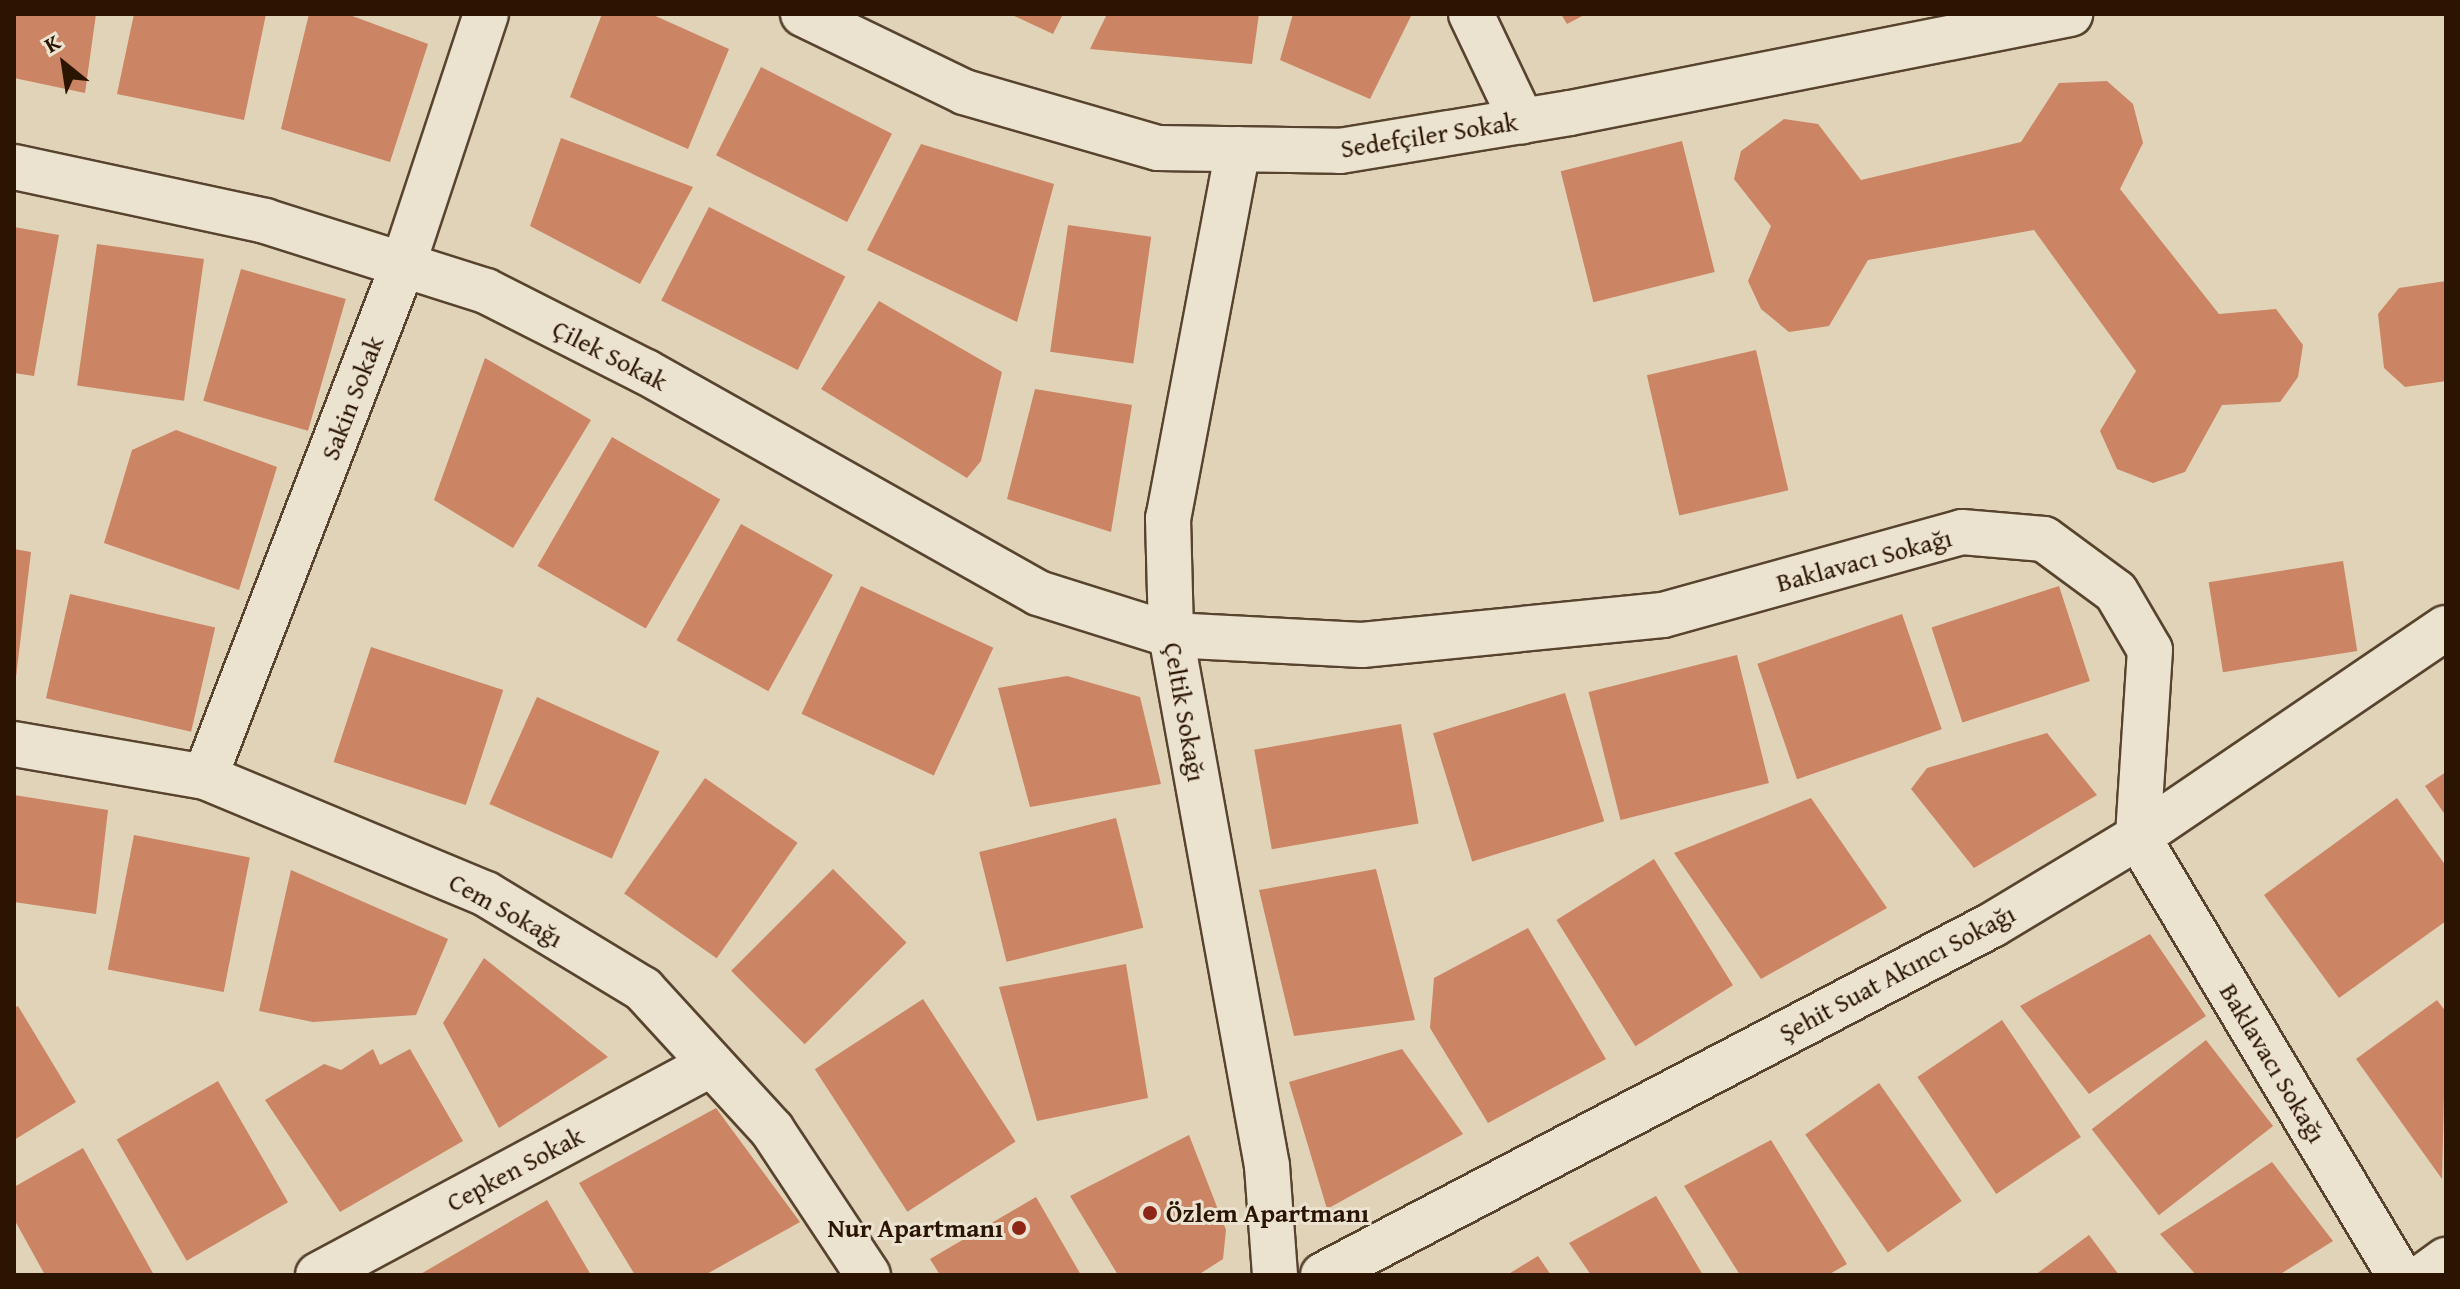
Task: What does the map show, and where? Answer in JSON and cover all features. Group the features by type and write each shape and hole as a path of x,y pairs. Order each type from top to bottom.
{"street":[{"name":"Sakin Sokak","path":"205,777 404,262 486,14"},
{"name":"Sedefçiler Sokak","path":"803,14 964,92 1158,148 1340,151 1522,121 2070,14"},
{"path":"1471,14 1522,121"},
{"name":"Çeltik Sokağı","path":"1238,149 1168,518 1171,635 1267,1166 1275,1275"},
{"name":"Çilek Sokak","path":"14,167 265,221 404,262 486,291 646,372 1038,593 1171,635"},
{"name":"Baklavacı Sokağı","path":"1171,635 1362,645 1663,615 1962,532 2044,539 2116,592 2150,650 2138,837 2399,1275"},
{"name":"Şehit Suat Akıncı Sokağı","path":"1323,1275 1992,925 2138,837 2446,628"},
{"name":"Cem Sokağı","path":"14,744 205,777 486,894 643,989 772,1130 868,1275"},
{"name":"Cepken Sokak","path":"318,1275 711,1064"},
{"path":"2425,1275 2446,1260"}],"building":[{"path":"14,14 96,14 85,93 14,78"},
{"path":"134,14 266,14 244,120 117,94"},
{"path":"309,14 347,14 428,44 390,162 281,129"},
{"path":"602,14 651,14 729,49 688,149 570,97"},
{"path":"1010,14 1063,14 1053,34"},
{"path":"1107,14 1259,14 1252,64 1090,49"},
{"path":"1293,14 1412,14 1370,99 1280,60"},
{"path":"1561,14 1586,14 1567,24"},
{"path":"761,67 892,134 847,222 716,155"},
{"path":"2107,81 2133,104 2143,143 2120,189 2219,314 2276,309 2303,345 2298,377 2280,402 2222,405 2185,472 2153,483 2117,469 2100,431 2136,371 2034,230 1868,260 1829,326 1789,332 1761,309 1748,281 1771,226 1734,179 1741,151 1784,119 1818,124 1861,180 2021,142 2059,83"},
{"path":"561,138 693,187 640,284 530,226"},
{"path":"1682,141 1715,272 1593,302 1561,171"},
{"path":"921,144 1054,184 1017,322 867,250"},
{"path":"709,207 845,276 798,370 661,301"},
{"path":"1068,225 1151,237 1133,363 1050,352"},
{"path":"14,227 59,235 34,376 14,373"},
{"path":"97,244 204,259 184,401 77,386"},
{"path":"241,269 346,299 308,431 203,401"},
{"path":"2446,281 2446,381 2405,387 2384,368 2378,314 2399,288"},
{"path":"879,301 1002,372 981,461 967,478 821,389"},
{"path":"1756,350 1788,490 1679,516 1647,375"},
{"path":"485,358 591,420 513,548 434,500"},
{"path":"1035,389 1132,405 1111,532 1007,499"},
{"path":"176,430 277,467 239,590 104,543 132,450"},
{"path":"612,437 720,500 646,629 538,566"},
{"path":"741,524 833,575 768,691 677,640"},
{"path":"14,549 31,552 16,677 14,677"},
{"path":"2343,561 2357,651 2223,672 2209,582"},
{"path":"861,586 993,648 934,775 801,714"},
{"path":"2059,586 2090,681 1962,723 1932,627"},
{"path":"70,594 215,628 191,732 46,698"},
{"path":"1902,614 1942,729 1797,779 1757,664"},
{"path":"371,647 503,690 466,805 334,762"},
{"path":"1737,655 1769,783 1620,820 1589,692"},
{"path":"1067,676 1140,697 1161,784 1030,807 998,688"},
{"path":"1565,693 1604,821 1472,861 1433,733"},
{"path":"537,697 659,752 612,858 489,804"},
{"path":"1401,724 1419,823 1272,849 1254,750"},
{"path":"2047,733 2097,795 1974,868 1911,789 1927,768"},
{"path":"2446,772 2446,816 2425,786"},
{"path":"705,778 798,843 717,958 624,894"},
{"path":"14,795 108,810 96,914 14,902"},
{"path":"1811,798 1887,908 1761,979 1674,853"},
{"path":"2397,798 2446,866 2446,921 2339,998 2264,895"},
{"path":"1116,818 1143,928 1007,962 979,852"},
{"path":"134,835 250,858 224,992 108,969"},
{"path":"1654,859 1733,985 1635,1046 1556,920"},
{"path":"833,869 907,943 805,1044 731,971"},
{"path":"1376,869 1415,1020 1294,1036 1259,890"},
{"path":"291,870 448,939 416,1015 313,1022 259,1011"},
{"path":"1528,928 1606,1059 1488,1123 1430,1028 1434,978"},
{"path":"2150,934 2206,1016 2089,1094 2020,1006"},
{"path":"484,958 608,1057 499,1128 443,1023"},
{"path":"1126,964 1148,1098 1037,1121 999,987"},
{"path":"923,999 1016,1142 907,1212 815,1069"},
{"path":"2437,1000 2446,1012 2442,1179 2356,1059"},
{"path":"18,1006 76,1102 14,1140 14,1008"},
{"path":"2002,1020 2081,1137 1996,1194 1917,1077"},
{"path":"2206,1040 2273,1126 2159,1215 2092,1129"},
{"path":"373,1049 380,1065 410,1049 463,1141 340,1212 265,1100 324,1064 341,1070"},
{"path":"1402,1049 1463,1134 1327,1209 1289,1082"},
{"path":"218,1081 288,1202 187,1261 117,1140"},
{"path":"1879,1083 1962,1201 1888,1253 1805,1135"},
{"path":"716,1108 800,1222 705,1275 635,1275 579,1183"},
{"name":"Özlem Apartmanı","path":"1189,1135 1226,1230 1223,1259 1198,1275 1118,1275 1070,1196"},
{"path":"1771,1140 1847,1264 1828,1275 1740,1275 1684,1186"},
{"path":"83,1148 154,1275 45,1275 14,1219 14,1187"},
{"path":"2272,1162 2333,1241 2279,1275 2196,1275 2160,1234"},
{"path":"1656,1196 1703,1275 1591,1275 1569,1243"},
{"name":"Nur Apartmanı","path":"1036,1197 1081,1275 940,1275 930,1259"},
{"path":"547,1200 591,1275 419,1275"},
{"path":"2089,1235 2119,1275 2035,1275"},
{"path":"1538,1256 1551,1275 1507,1275"}],"place":[{"name":"Özlem Apartmanı","path":"1150,1213"},
{"name":"Nur Apartmanı","path":"1019,1228"}]}
